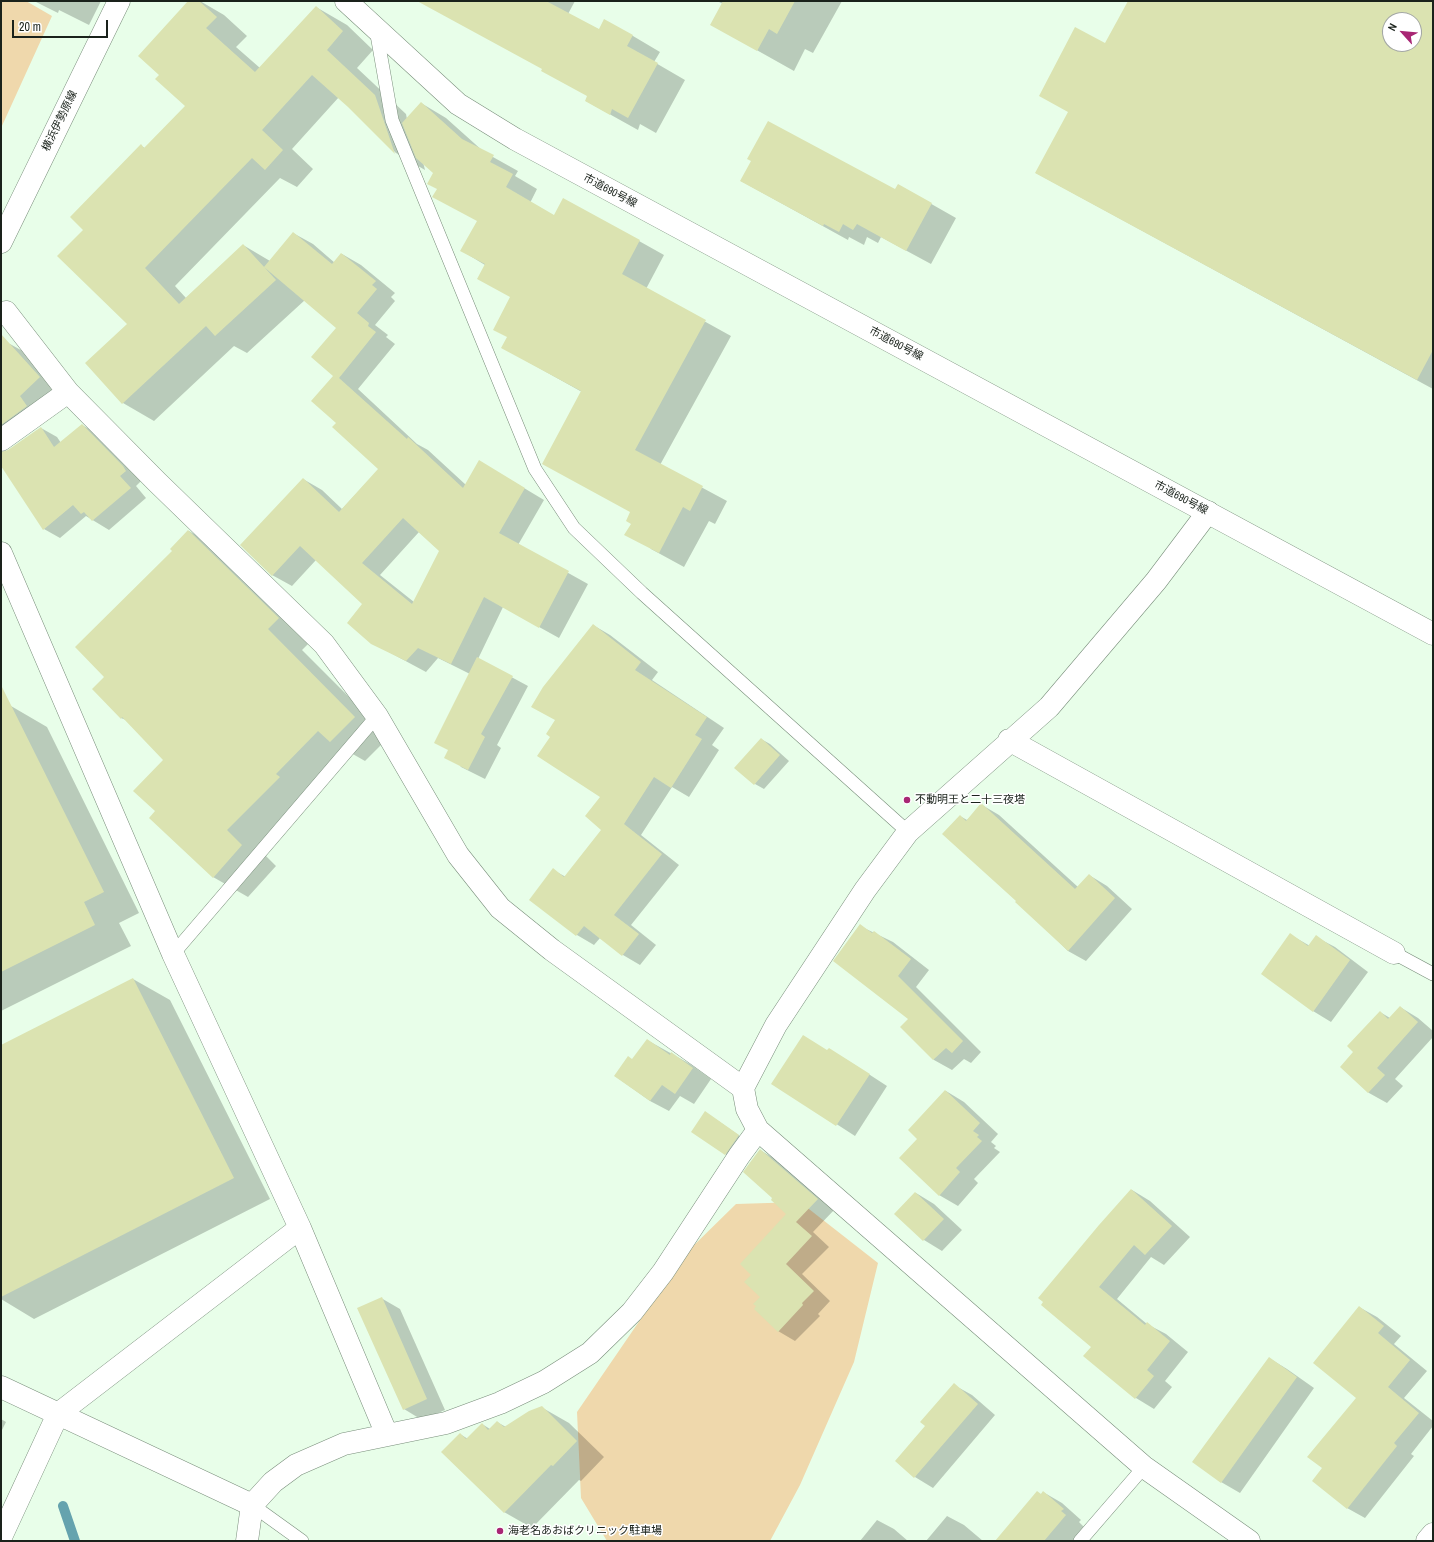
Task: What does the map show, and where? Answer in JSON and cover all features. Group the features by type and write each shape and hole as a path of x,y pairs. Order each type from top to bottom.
{"street":[{"name":"横浜伊勢原線","path":"1,242 119,1"},
{"name":"市道690号線","path":"346,1 458,104 515,139 1433,634"},
{"path":"6,312 68,392 157,482 324,644 377,716 458,855 500,908 552,950 743,1088"},
{"path":"1,440 68,392"},
{"path":"1208,512 1156,581 1048,707 1009,740 908,832 865,890 776,1025 743,1088 747,1109 758,1130 1144,1467 1249,1541"},
{"path":"1,553 173,954 300,1228 387,1435"},
{"path":"1009,740 1394,953"},
{"path":"247,1541 252,1505 273,1482 296,1465 344,1444 446,1424 500,1404 544,1382 590,1353 632,1312 663,1272 739,1156 758,1130"},
{"path":"1,1537 58,1414 300,1228"},
{"path":"1,1387 252,1505"},
{"path":"1427,1541 1433,1534"}],"lane":[{"path":"376,29 392,120 535,469 574,528 648,598 908,832"},
{"path":"173,954 377,716"},
{"path":"1394,953 1433,974"},
{"path":"1080,1541 1144,1467"},
{"path":"252,1505 302,1541"}],"shaded area":[{"path":"1,1 26,1 52,16 1,128"},
{"path":"800,1202 878,1263 854,1362 800,1485 770,1541 607,1541 581,1498 577,1412 686,1253 736,1204"}],"building":[{"path":"188,1 199,1 217,17 206,28 255,72 316,6 343,31 327,50 375,95 395,154 348,107 312,75 262,130 283,150 265,170 252,158 145,268 179,304 243,244 276,280 215,336 206,326 122,404 85,363 127,324 57,256 83,230 70,217 141,144 144,148 185,106 155,79 159,75 138,56"},
{"path":"417,1 546,1 599,29 604,19 633,35 627,46 658,63 628,118 612,109 610,115 585,101 587,96 541,71 542,69"},
{"path":"723,1 795,1 777,34 769,29 757,51 710,25"},
{"path":"1128,1 1433,1 1433,350 1417,380 1035,173 1068,112 1039,96 1075,27 1105,43"},
{"path":"421,102 462,139 494,155 490,162 513,174 506,187 554,215 563,198 640,240 622,274 706,320 635,450 703,486 690,511 683,507 659,553 624,535 631,524 626,521 630,512 542,464 581,391 501,348 507,337 493,330 510,297 477,279 485,264 460,251 477,221 432,197 437,189 427,184 433,173 416,158 402,123"},
{"path":"768,121 895,189 898,184 932,203 906,251 857,224 853,230 843,224 839,232 824,224 823,226 740,181 751,161 747,159"},
{"path":"293,232 332,264 341,253 376,281 372,285 377,289 357,313 369,323 368,326 376,332 339,378 407,439 408,437 463,488 479,460 525,488 499,533 569,571 539,628 484,597 451,664 418,648 406,661 371,644 347,623 362,604 300,546 272,576 240,545 303,478 339,512 378,469 332,427 336,423 311,401 333,376 311,357 336,328 264,267","holes":["403,518 439,551 412,604 362,563"]},
{"path":"1,334 40,377 20,396 27,406 1,425"},
{"path":"82,424 123,466 126,471 120,476 131,488 92,521 84,512 81,514 73,505 43,530 1,466 1,452 8,450 41,427 54,447"},
{"path":"188,530 279,618 268,629 355,717 330,742 318,731 276,774 280,777 227,830 242,845 213,878 149,818 155,811 133,791 163,760 122,717 121,719 92,689 104,677 75,647 172,551 170,549"},
{"path":"593,624 641,662 635,670 707,717 695,735 702,739 671,788 654,777 624,824 662,854 614,915 639,934 622,956 584,926 576,936 529,900 553,868 564,877 601,830 585,816 600,797 537,756 550,737 546,734 555,720 531,707 543,687"},
{"path":"477,657 513,676 481,734 485,737 468,770 444,758 448,750 434,743"},
{"path":"1,685 104,892 84,902 95,925 1,972"},
{"path":"761,738 780,755 754,785 734,768"},
{"path":"981,803 1075,889 1089,874 1115,898 1068,951 1015,902 1016,901 942,834 960,815 966,821"},
{"path":"860,924 872,933 874,931 911,959 898,976 963,1041 952,1053 946,1048 933,1060 900,1027 908,1019 833,961"},
{"path":"1290,933 1308,946 1316,935 1350,960 1313,1012 1261,974"},
{"path":"133,978 234,1178 1,1297 1,1045"},
{"path":"1400,1006 1418,1022 1377,1068 1385,1075 1368,1093 1340,1067 1353,1052 1347,1046 1380,1011 1388,1019"},
{"path":"803,1035 827,1050 829,1048 870,1074 836,1126 771,1084"},
{"path":"647,1039 670,1055 671,1052 693,1068 675,1094 662,1085 650,1101 614,1076 628,1056 632,1059"},
{"path":"945,1090 980,1123 973,1131 979,1135 977,1137 982,1141 956,1168 960,1172 939,1196 899,1158 917,1139 908,1130"},
{"path":"705,1111 739,1135 725,1155 691,1132"},
{"path":"760,1149 818,1199 796,1222 812,1236 786,1264 814,1291 778,1332 754,1309 756,1306 753,1304 760,1297 744,1282 751,1275 740,1264 786,1214 771,1200 772,1198 743,1172"},
{"path":"1131,1189 1172,1226 1145,1255 1134,1245 1099,1287 1145,1325 1147,1322 1170,1341 1147,1370 1154,1376 1135,1399 1083,1356 1091,1347 1041,1305 1043,1302 1038,1298"},
{"path":"915,1192 944,1219 923,1241 894,1214"},
{"path":"382,1297 427,1399 403,1410 357,1308"},
{"path":"1359,1306 1384,1326 1378,1333 1410,1360 1388,1387 1419,1413 1394,1443 1397,1446 1347,1509 1312,1481 1322,1468 1307,1457 1356,1398 1313,1363"},
{"path":"1269,1357 1297,1377 1221,1483 1192,1462"},
{"path":"954,1383 978,1404 914,1478 895,1461 925,1426 920,1422"},
{"path":"542,1406 577,1441 504,1513 441,1452 460,1433 466,1439 482,1423 488,1430 497,1421 504,1427 529,1411"},
{"path":"1037,1491 1041,1494 1043,1491 1064,1509 1061,1511 1066,1515 1044,1541 995,1541"}],"waterway":[{"path":"63,1506 75,1541"}],"place":[{"name":"不動明王と二十三夜塔","path":"907,800"},
{"name":"海老名あおばクリニック駐車場","path":"500,1531"}]}
